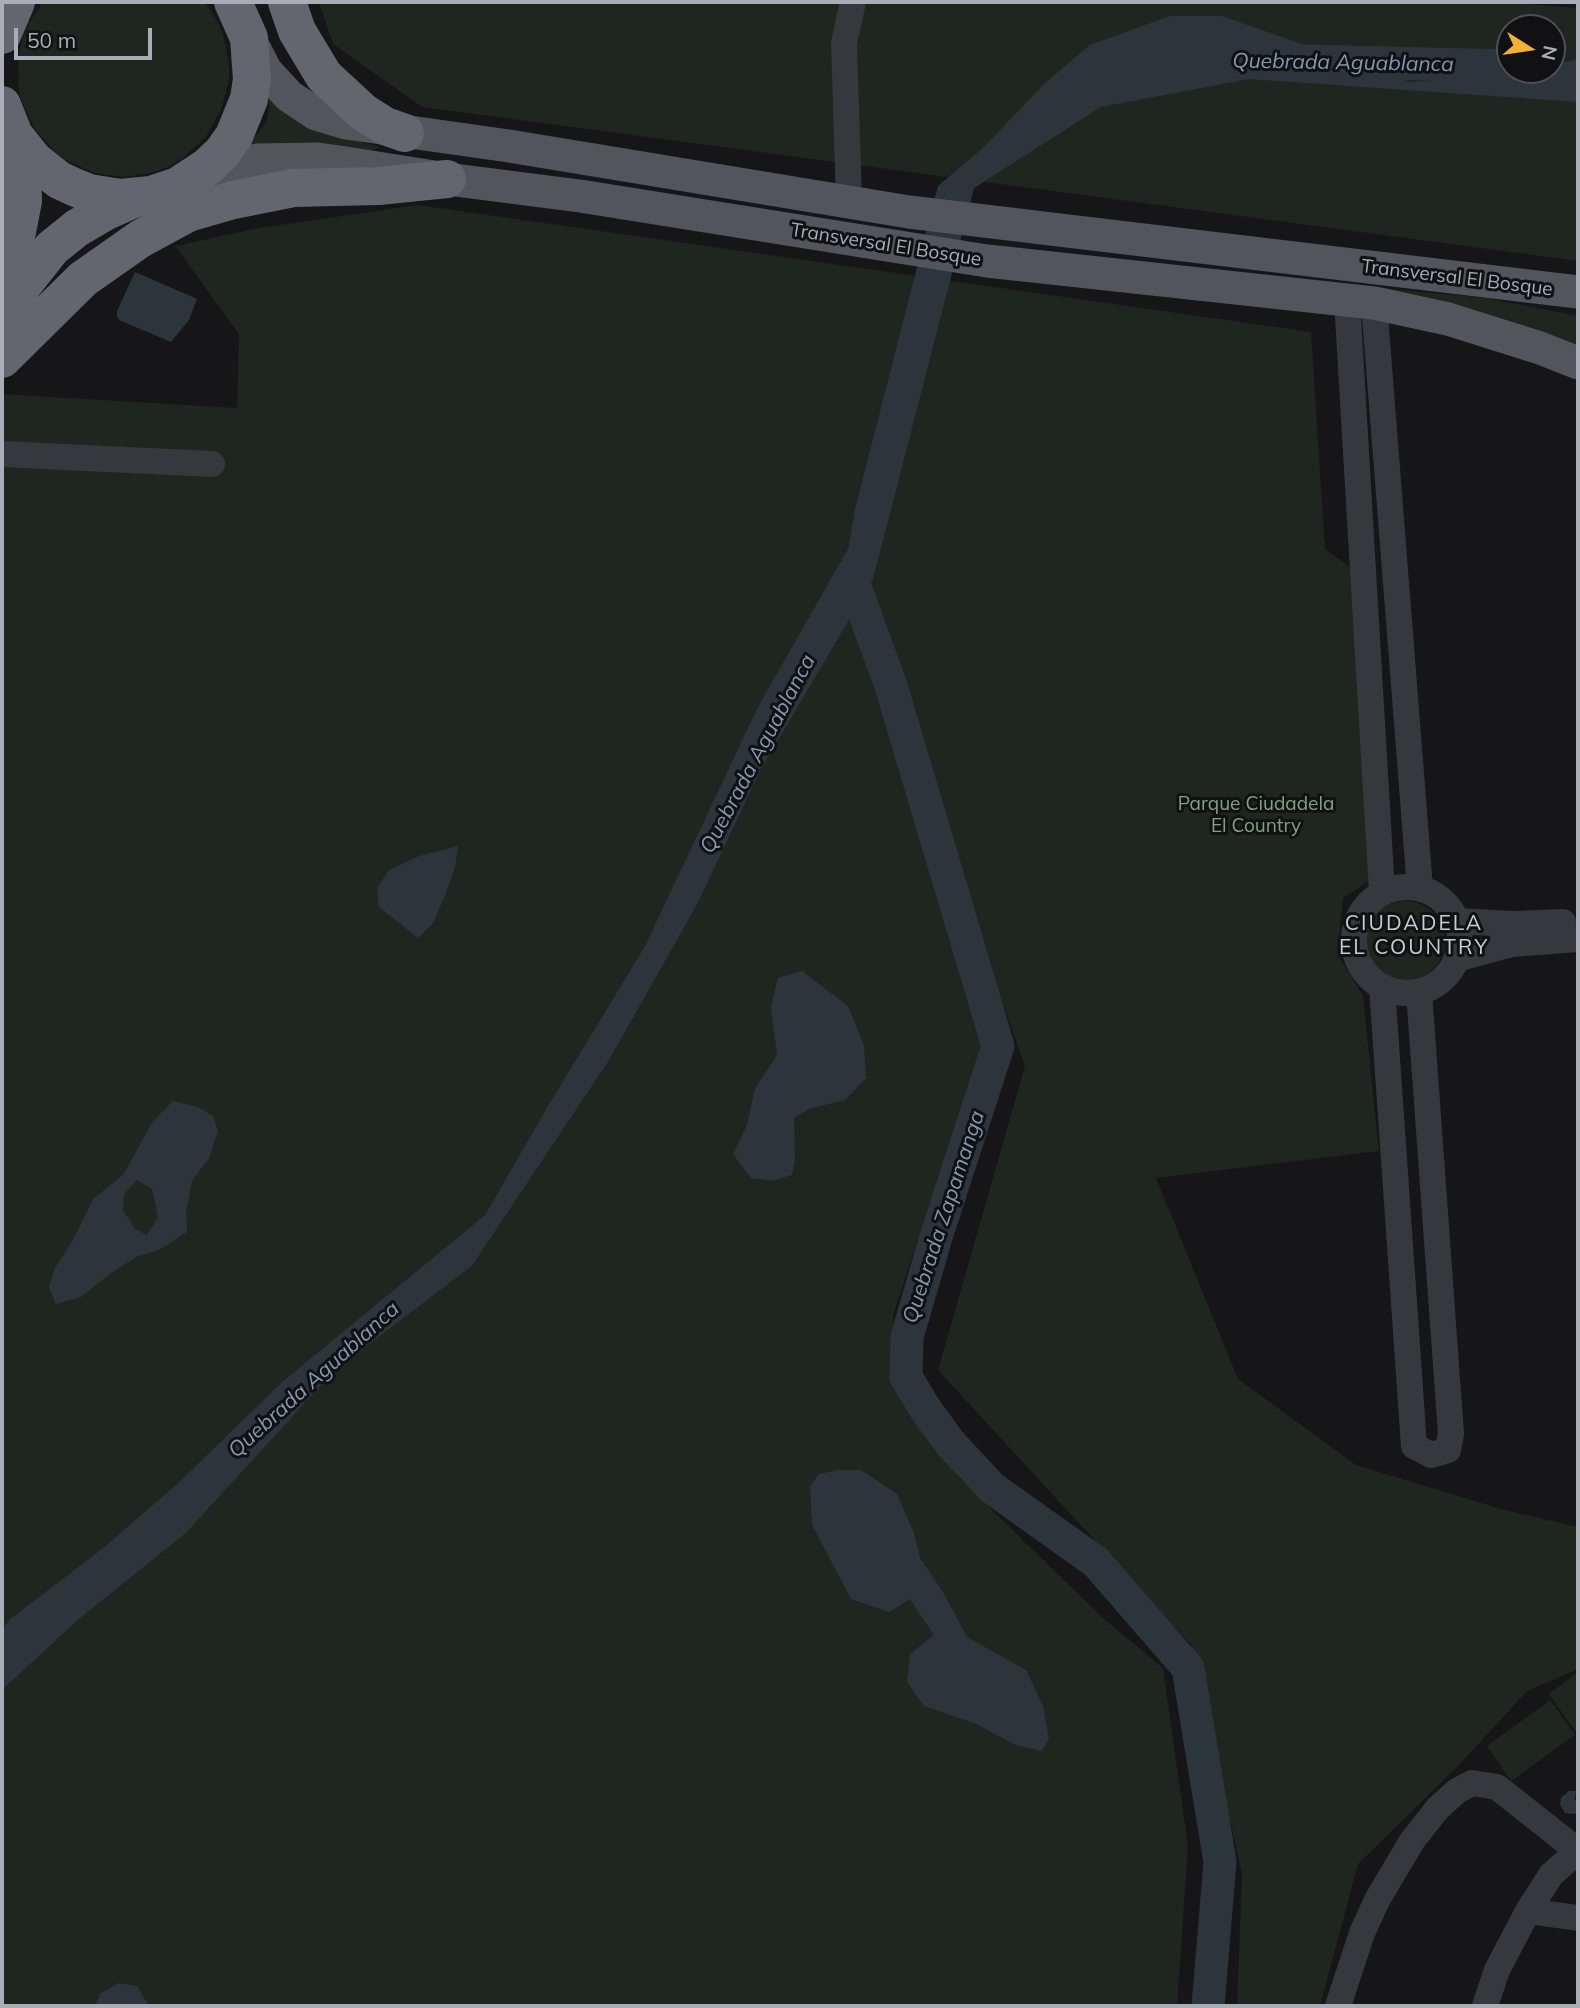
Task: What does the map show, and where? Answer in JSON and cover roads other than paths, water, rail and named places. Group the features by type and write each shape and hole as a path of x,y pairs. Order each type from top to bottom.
{"highway":[{"path":"2,35 16,2"},
{"path":"287,2 297,31 324,76 363,112 385,126 405,133"},
{"path":"2,321 22,286 52,248 78,228 136,197 164,191 191,179 222,153 243,118 252,79 240,14"},
{"path":"8,120 34,160 59,180 96,195 136,197"},
{"path":"2,268 18,232 23,201 22,172 8,120"},
{"path":"2,359 83,279 140,239 188,213 233,200 293,188 378,186 447,179"}],"main road":[{"name":"Transversal El Bosque","path":"240,14 266,71 276,83 308,109 338,121 849,200 909,212 1578,292"},
{"name":"Transversal El Bosque","path":"191,179 240,164 277,159 318,159 580,196 987,261 1360,301 1448,319 1578,363"}],"street":[{"path":"849,200 844,43 853,2"},
{"path":"1360,301 1420,888"},
{"path":"1360,301 1382,892"},
{"path":"2,454 212,464"},
{"path":"1394,887 1420,888 1443,900 1457,921 1460,933 1457,959 1442,980 1419,992 1394,992 1382,987 1363,970 1357,959 1354,946 1357,920 1363,909 1382,892 1394,887"},
{"path":"1457,921 1513,924 1578,921"},
{"path":"1457,959 1512,944 1578,939"},
{"path":"1382,987 1414,1446 1431,1455 1448,1450 1451,1434 1419,992"},
{"path":"1338,2006 1362,1933 1377,1900 1412,1841 1438,1808 1457,1791 1472,1783 1497,1787 1578,1851 1551,1875 1528,1911 1497,1970 1485,2006"},
{"path":"1528,1911 1578,1918"}],"water":[{"path":"1170,16 1222,16 1410,82 1496,75 1496,84 1566,84 1566,62 1578,59 1578,102 1249,79 1101,107 974,188 873,579 761,769 698,903 608,1062 472,1266 335,1370 186,1533 78,1620 2,1690 2,1629 10,1619 103,1548 177,1484 283,1381 485,1215 645,946 758,707 848,549 855,509 938,186 983,148 1044,84 1090,45"},
{"path":"135,272 197,299 189,320 171,342 119,320 117,311"},
{"path":"458,846 455,867 445,896 433,923 418,938 379,907 377,888 389,870 419,856"},
{"path":"802,971 848,1006 864,1045 866,1078 845,1100 809,1109 794,1118 795,1160 792,1175 772,1181 751,1178 733,1154 747,1125 755,1089 777,1055 771,1007 778,978"},
{"path":"173,1101 198,1107 213,1116 218,1131 209,1158 192,1181 186,1213 187,1232 159,1250 136,1257 81,1297 56,1304 49,1287 55,1268 73,1240 93,1199 123,1175 153,1121","holes":["137,1180 152,1189 158,1217 147,1235 135,1229 123,1210 124,1194"]},
{"path":"861,1470 897,1494 914,1533 920,1558 943,1592 967,1637 1026,1670 1043,1706 1049,1739 1042,1751 1016,1745 974,1723 924,1706 907,1682 910,1654 934,1635 910,1599 889,1612 851,1599 812,1525 810,1486 819,1474"},
{"path":"1569,1791 1576,1791 1576,1814 1565,1813 1560,1805 1561,1798"},
{"path":"119,1983 137,1986 149,2006 95,2006 101,1993"}],"waterway":[{"name":"Quebrada Aguablanca","path":"1307,61 1496,66"},
{"name":"Quebrada Zapamanga","path":"854,584 891,686 998,1046 936,1237 907,1337 906,1377 951,1444 992,1488 1096,1562 1188,1668 1220,1862 1208,2006"}],"district":[{"name":"CIUDADELA EL COUNTRY","path":"1414,936"}],"park label":[{"name":"Parque Ciudadela El Country","path":"1256,815"}]}
